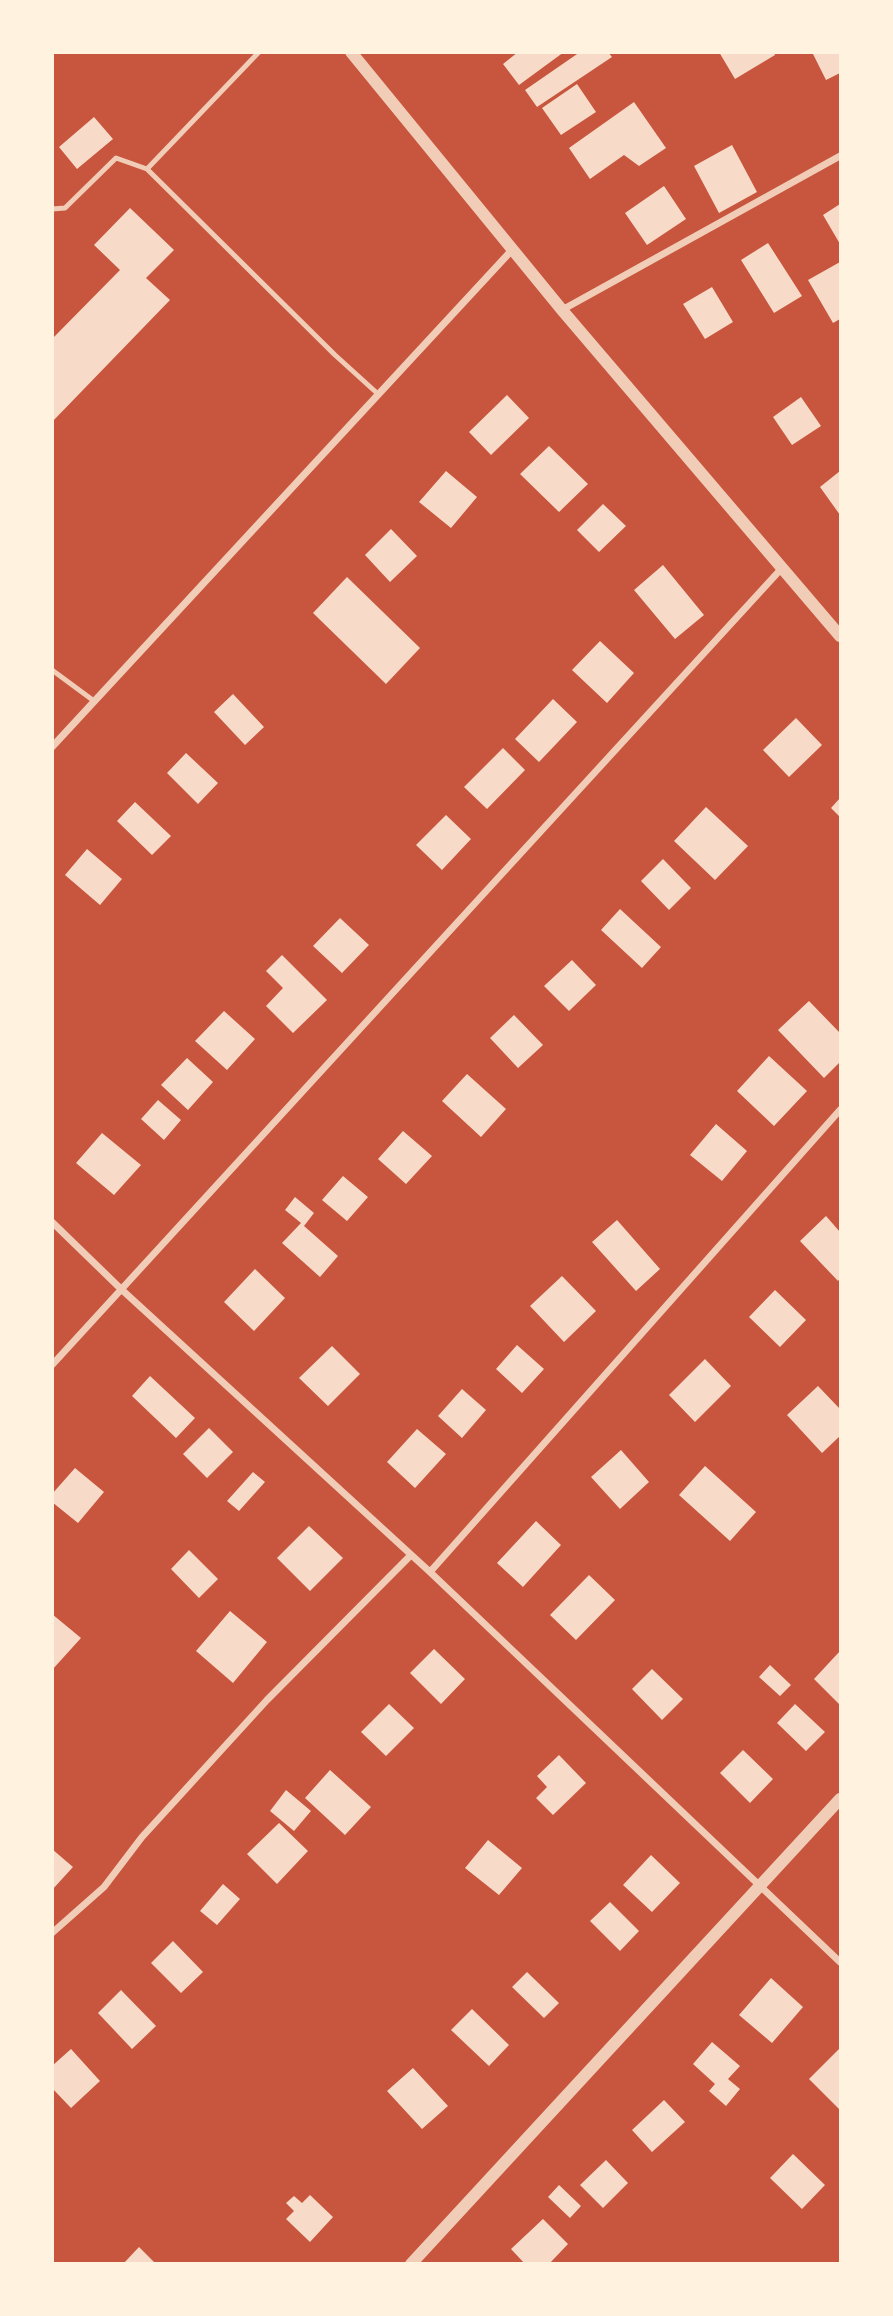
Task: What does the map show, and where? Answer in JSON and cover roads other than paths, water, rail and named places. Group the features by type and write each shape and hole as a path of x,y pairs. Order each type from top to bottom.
{"street":[{"path":"351,52 562,310 841,636"},
{"path":"562,310 841,156"},
{"path":"52,747 512,250"},
{"path":"52,1365 783,568"},
{"path":"430,1572 841,1110"},
{"path":"52,1222 121,1289 430,1572 841,1962"},
{"path":"52,1933 104,1887 142,1837 267,1700 411,1555"},
{"path":"411,2263 841,1799"}],"lane":[{"path":"147,169 259,52"},
{"path":"52,209 65,208 116,158 147,169 378,394"},
{"path":"52,670 94,701"}]}
